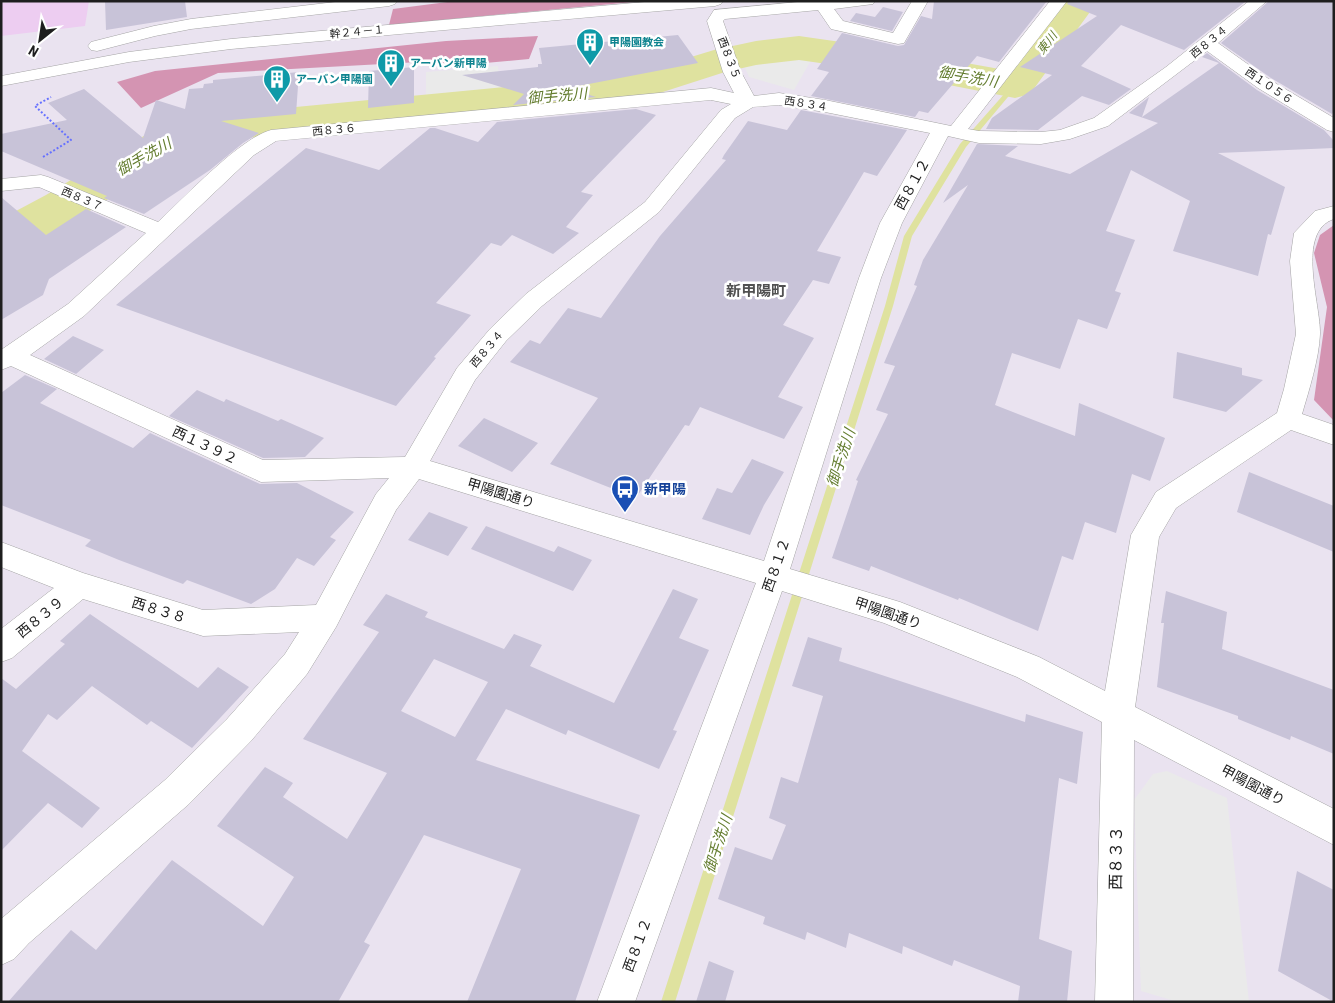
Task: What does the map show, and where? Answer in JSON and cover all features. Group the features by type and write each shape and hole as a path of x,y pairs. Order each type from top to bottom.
{"street":[{"path":"1,65 107,44 154,31 194,16 389,1"},
{"name":"幹２４－１","path":"1,81 130,57 231,44 717,8 823,6 867,1"},
{"path":"823,6 837,25 898,39 920,1"},
{"name":"西８１２","path":"616,1002 773,577 870,278 890,223 951,133 995,82 1059,1"},
{"name":"西８３４","path":"1,946 16,930 178,792 239,730 296,664 325,618 386,502 413,467 466,374 498,335 534,300 652,207 728,114 748,102 779,99 979,137 1041,138 1063,135 1101,122 1172,72 1259,1"},
{"name":"西８３５","path":"717,8 715,21 728,60 748,102"},
{"name":"西１０５６","path":"1207,43 1264,84 1334,126"},
{"name":"西８３６","path":"6,358 76,310 247,151 271,136 711,94 748,102"},
{"name":"西８３７","path":"1,185 41,182 161,231"},
{"path":"1334,212 1322,216 1305,233 1301,261 1308,334 1297,390 1288,419 1334,435"},
{"name":"西１３９２","path":"6,358 261,471 413,467"},
{"name":"西８３３","path":"1114,1002 1118,713 1145,535 1166,500 1288,419"},
{"name":"甲陽園通り","path":"413,467 889,611 1028,667 1334,828"},
{"name":"西８３８","path":"1,554 79,585 203,623 325,618"},
{"name":"西８３９","path":"1,648 79,585"}],"path":[{"path":"40,158 71,140 35,106 56,94"}],"shaded area":[{"path":"89,1 85,26 1,36 1,3"},
{"path":"455,1 644,1 389,25 393,9"},
{"path":"538,36 529,59 452,66 438,61 218,73 141,108 117,82 155,71 446,41"},
{"path":"778,54 814,55 794,90 749,77 743,63"},
{"path":"498,66 501,97 426,103 426,72"},
{"path":"1334,225 1334,421 1314,400 1327,307 1314,253 1320,235"},
{"path":"1167,771 1227,798 1249,1002 1178,1002 1141,991 1134,800 1153,774"}],"building":[{"path":"105,1 185,1 187,17 106,30"},
{"path":"934,1 1047,1 999,62 977,56 928,113 919,111 915,117 811,96 829,72 817,69 842,33 898,46 904,45 921,16 932,19"},
{"path":"1069,1 1246,1 1184,50 1121,25 1081,66 1131,89 1109,105 1082,96 1038,130 986,129 992,118 1052,75 1020,67 1097,16 1067,4"},
{"path":"1269,1 1334,1 1334,111 1332,114 1271,78 1221,43"},
{"path":"883,7 903,12 892,31 850,21 856,13 875,17"},
{"path":"678,35 698,63 568,88 596,97 513,105 524,94 462,75 538,67 538,64 542,64 539,48"},
{"path":"1207,53 1257,90 1324,130 1334,141 1334,148 1218,153 1285,187 1271,235 1268,234 1258,276 1173,251 1190,201 1131,170 1106,231 1135,240 1115,291 1121,293 1107,329 1078,319 1060,369 1012,353 995,405 1075,436 1079,403 1165,438 1150,481 1132,474 1116,533 1085,522 1073,560 1062,556 1038,631 959,598 958,600 871,566 869,571 832,558 858,481 856,480 888,414 876,410 895,366 884,363 917,286 914,285 923,260 968,185 943,203 977,144 1018,146 1005,156 1070,174 1158,123 1129,113 1149,97 1142,117 1219,63 1202,57"},
{"name":"アーバン新甲陽","path":"414,67 414,103 368,108 369,71"},
{"path":"299,72 296,114 221,121 259,133 243,143 210,170 144,214 104,198 107,196 1,151 1,134 67,120 48,103 84,89 143,138 156,100 185,109 189,89 203,88 204,84 213,83 213,80"},
{"path":"636,109 656,115 581,192 593,195 566,227 579,233 553,254 512,235 501,246 491,243 436,303 471,315 434,357 436,358 396,406 116,305 306,148 379,170 430,128 478,142 497,122"},
{"path":"801,110 907,130 877,176 864,172 817,251 841,257 829,284 813,280 783,325 814,338 778,397 803,407 784,439 700,407 689,426 685,425 636,498 550,464 598,398 510,362 530,340 540,344 568,308 601,318 660,236 726,160 722,159 724,155 748,121 787,130"},
{"path":"1,197 46,235 86,209 126,227 49,279 43,295 1,320"},
{"path":"73,336 104,350 76,374 44,359"},
{"path":"1177,352 1242,368 1242,375 1263,380 1226,412 1173,398"},
{"path":"25,375 57,389 40,403 133,448 150,433 260,484 297,483 354,512 330,537 336,540 314,566 297,558 275,589 251,604 187,580 183,584 85,546 91,540 1,505 1,393"},
{"path":"197,390 224,402 226,399 278,421 281,419 324,438 305,457 263,458 169,416"},
{"path":"484,418 538,443 512,472 458,446"},
{"path":"752,459 784,472 764,505 750,535 702,519 717,488 732,493"},
{"path":"1249,472 1334,506 1334,552 1237,512"},
{"path":"429,512 468,527 448,556 408,540"},
{"path":"486,526 554,552 558,546 592,560 573,591 471,549"},
{"path":"673,589 698,599 679,638 709,650 673,730 677,731 659,769 568,730 566,735 506,709 476,760 640,815 575,1002 467,1002 521,869 424,835 364,942 370,945 338,1002 8,1002 71,930 96,950 172,860 263,926 294,877 217,826 265,767 293,783 283,797 347,839 387,773 303,739 379,632 363,625 386,594 428,612 425,617 504,649 514,634 542,645 530,666 614,703","holes":["434,659 488,682 455,737 401,711"]},
{"path":"1166,591 1227,612 1222,649 1334,690 1334,754 1291,736 1290,740 1238,719 1238,716 1157,687 1164,623 1161,623"},
{"path":"90,614 198,688 218,667 249,687 192,748 151,721 147,725 92,686 57,720 48,714 22,751 100,808 82,828 48,803 1,851 1,678 16,689 65,644 60,641"},
{"path":"808,637 842,648 839,661 1025,722 1026,714 1083,732 1077,784 1059,778 1039,939 1072,951 1067,1002 1018,1002 1020,986 954,960 952,966 903,946 902,954 849,933 846,948 807,932 805,940 763,924 765,917 718,899 735,847 772,860 786,825 769,818 781,777 798,783 823,696 792,686"},
{"path":"1297,871 1334,890 1334,1002 1278,971"},
{"path":"709,961 734,971 725,1002 696,1002"}],"waterway":[{"name":"御手洗川","path":"1,240 63,206 168,141 212,128 638,87 714,62 756,53 799,48 883,60 1015,85 1079,1"},
{"name":"御手洗川","path":"668,1002 889,306 908,236 963,146 1015,85"}],"place":[{"name":"甲陽園教会","path":"590,66"},
{"name":"アーバン新甲陽","path":"391,87"},
{"name":"アーバン甲陽園","path":"277,103"},
{"name":"新甲陽","path":"625,513"}],"district":[{"name":"新甲陽町","path":"756,291"}],"water label":[{"name":"東川","path":"1047,43"}]}
